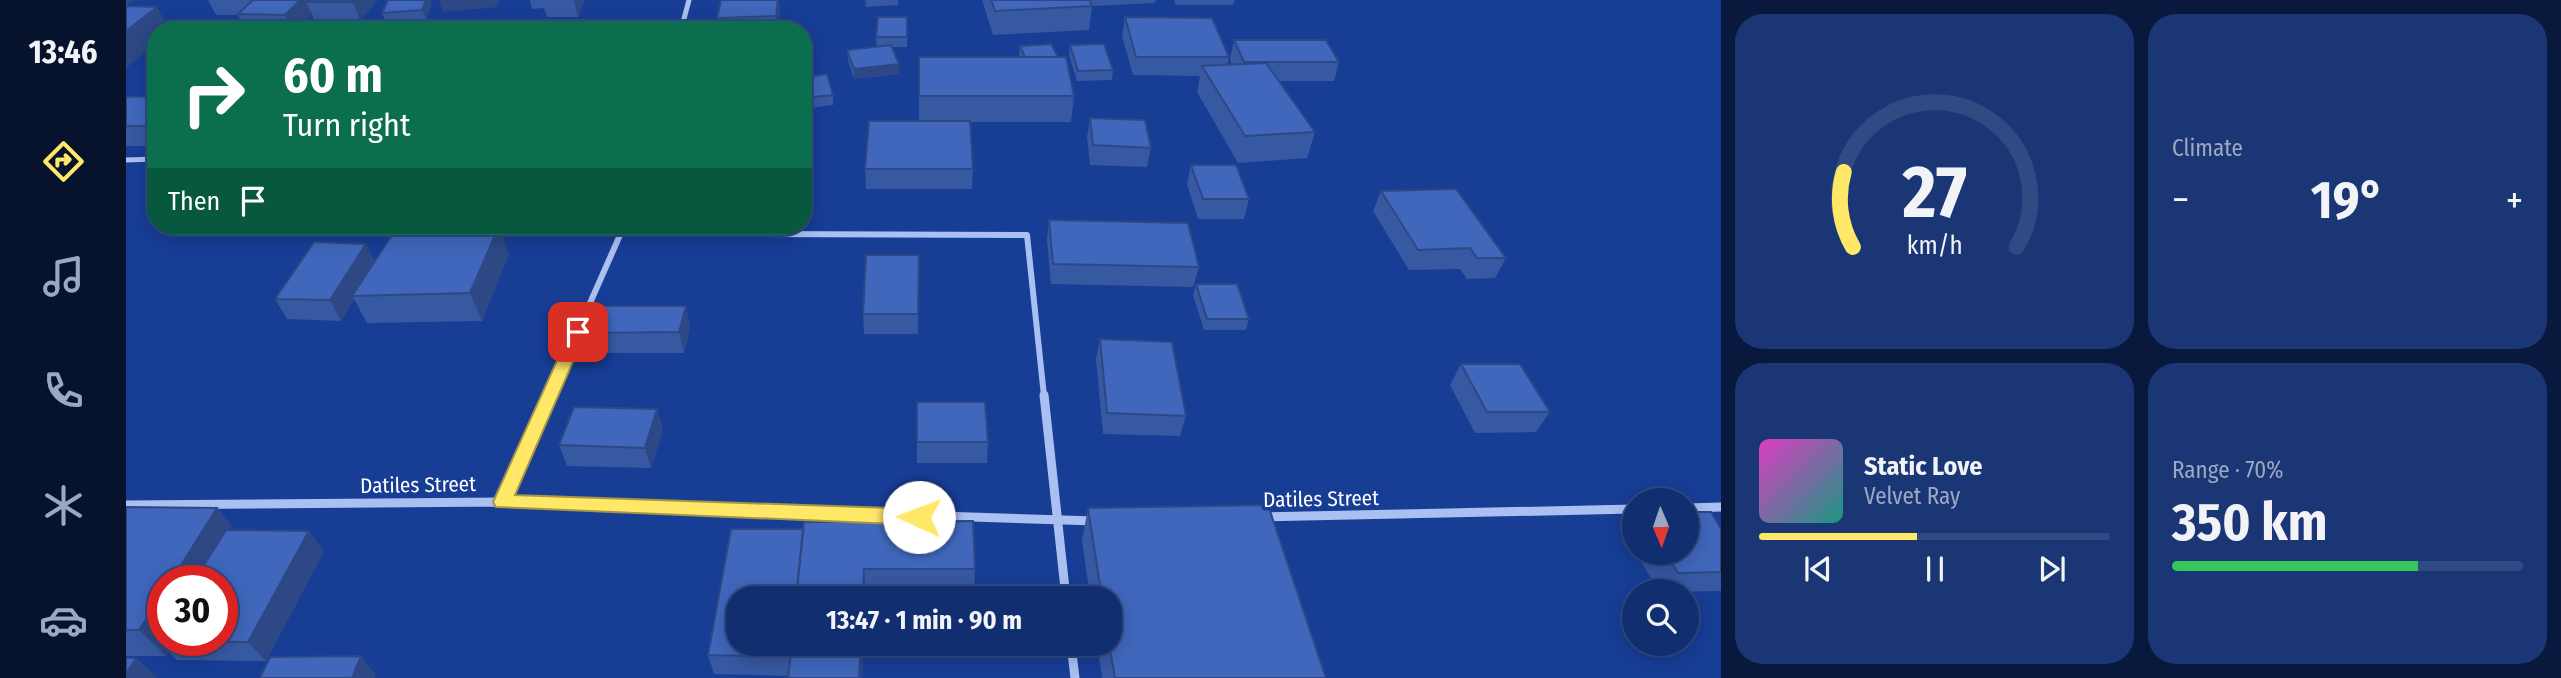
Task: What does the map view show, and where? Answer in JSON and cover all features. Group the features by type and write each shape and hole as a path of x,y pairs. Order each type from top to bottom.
{"street":[{"path":"683,21 689,0"},
{"path":"126,160 147,159"},
{"path":"502,502 622,235 1027,235 1065,586"},
{"name":"Datiles Street","path":"126,505 502,502 1058,522 1112,521"},
{"path":"1699,508 1721,507"},
{"name":"Datiles Street","path":"1250,518 1622,509"},
{"path":"1072,656 1075,678"}],"building":[{"path":"253,0 300,0 285,15 238,14"},
{"path":"308,0 355,0 306,2"},
{"path":"388,0 426,0 422,10 382,13"},
{"path":"721,0 778,0 776,16 717,18"},
{"path":"991,0 1090,0 1092,6 995,11"},
{"path":"126,6 157,7 126,31"},
{"path":"878,17 907,17 907,37 876,37"},
{"path":"1125,17 1212,18 1229,57 1136,57"},
{"path":"1234,40 1326,40 1339,62 1244,62"},
{"path":"1051,44 1058,57 1025,57 1020,46"},
{"path":"1104,44 1113,70 1078,71 1070,45"},
{"path":"891,45 899,64 854,69 847,50"},
{"path":"919,57 1066,57 1074,96 919,96"},
{"path":"1266,63 1315,132 1245,136 1202,66"},
{"path":"827,74 833,95 812,97 812,76"},
{"path":"147,96 147,126 126,126 126,97"},
{"path":"1090,118 1145,120 1151,148 1093,145"},
{"path":"869,121 970,121 973,169 865,169"},
{"path":"1191,165 1236,165 1249,199 1203,199"},
{"path":"1456,189 1506,258 1477,258 1470,248 1418,250 1381,191"},
{"path":"1049,220 1188,223 1199,267 1053,264"},
{"path":"392,235 495,235 470,293 352,296"},
{"path":"314,242 366,244 330,300 275,299"},
{"path":"866,255 919,255 918,314 863,314"},
{"path":"1196,284 1237,284 1249,319 1207,319"},
{"path":"592,306 686,306 679,332 583,333"},
{"path":"1100,339 1172,342 1186,416 1107,413"},
{"path":"1461,364 1520,364 1550,412 1487,412"},
{"path":"917,402 985,402 988,442 917,442"},
{"path":"574,407 657,409 645,448 559,445"},
{"path":"1268,505 1326,678 1115,678 1111,656 1122,656 1122,586 1100,586 1088,508"},
{"path":"126,507 217,508 181,565 147,565 147,618 139,630 126,630"},
{"path":"1699,512 1711,512 1721,529 1721,572 1678,573 1673,565 1699,565"},
{"path":"973,521 975,569 864,569 863,586 797,586 804,522"},
{"path":"731,529 803,529 797,586 726,586 726,655 708,655"},
{"path":"226,530 309,531 248,642 238,642 238,565 204,565"},
{"path":"361,656 352,678 260,678 270,657"},
{"path":"791,656 860,656 859,678 788,678"},
{"path":"126,658 136,658 126,674"}],"route":[{"path":"578,332 502,502 919,517"}]}
